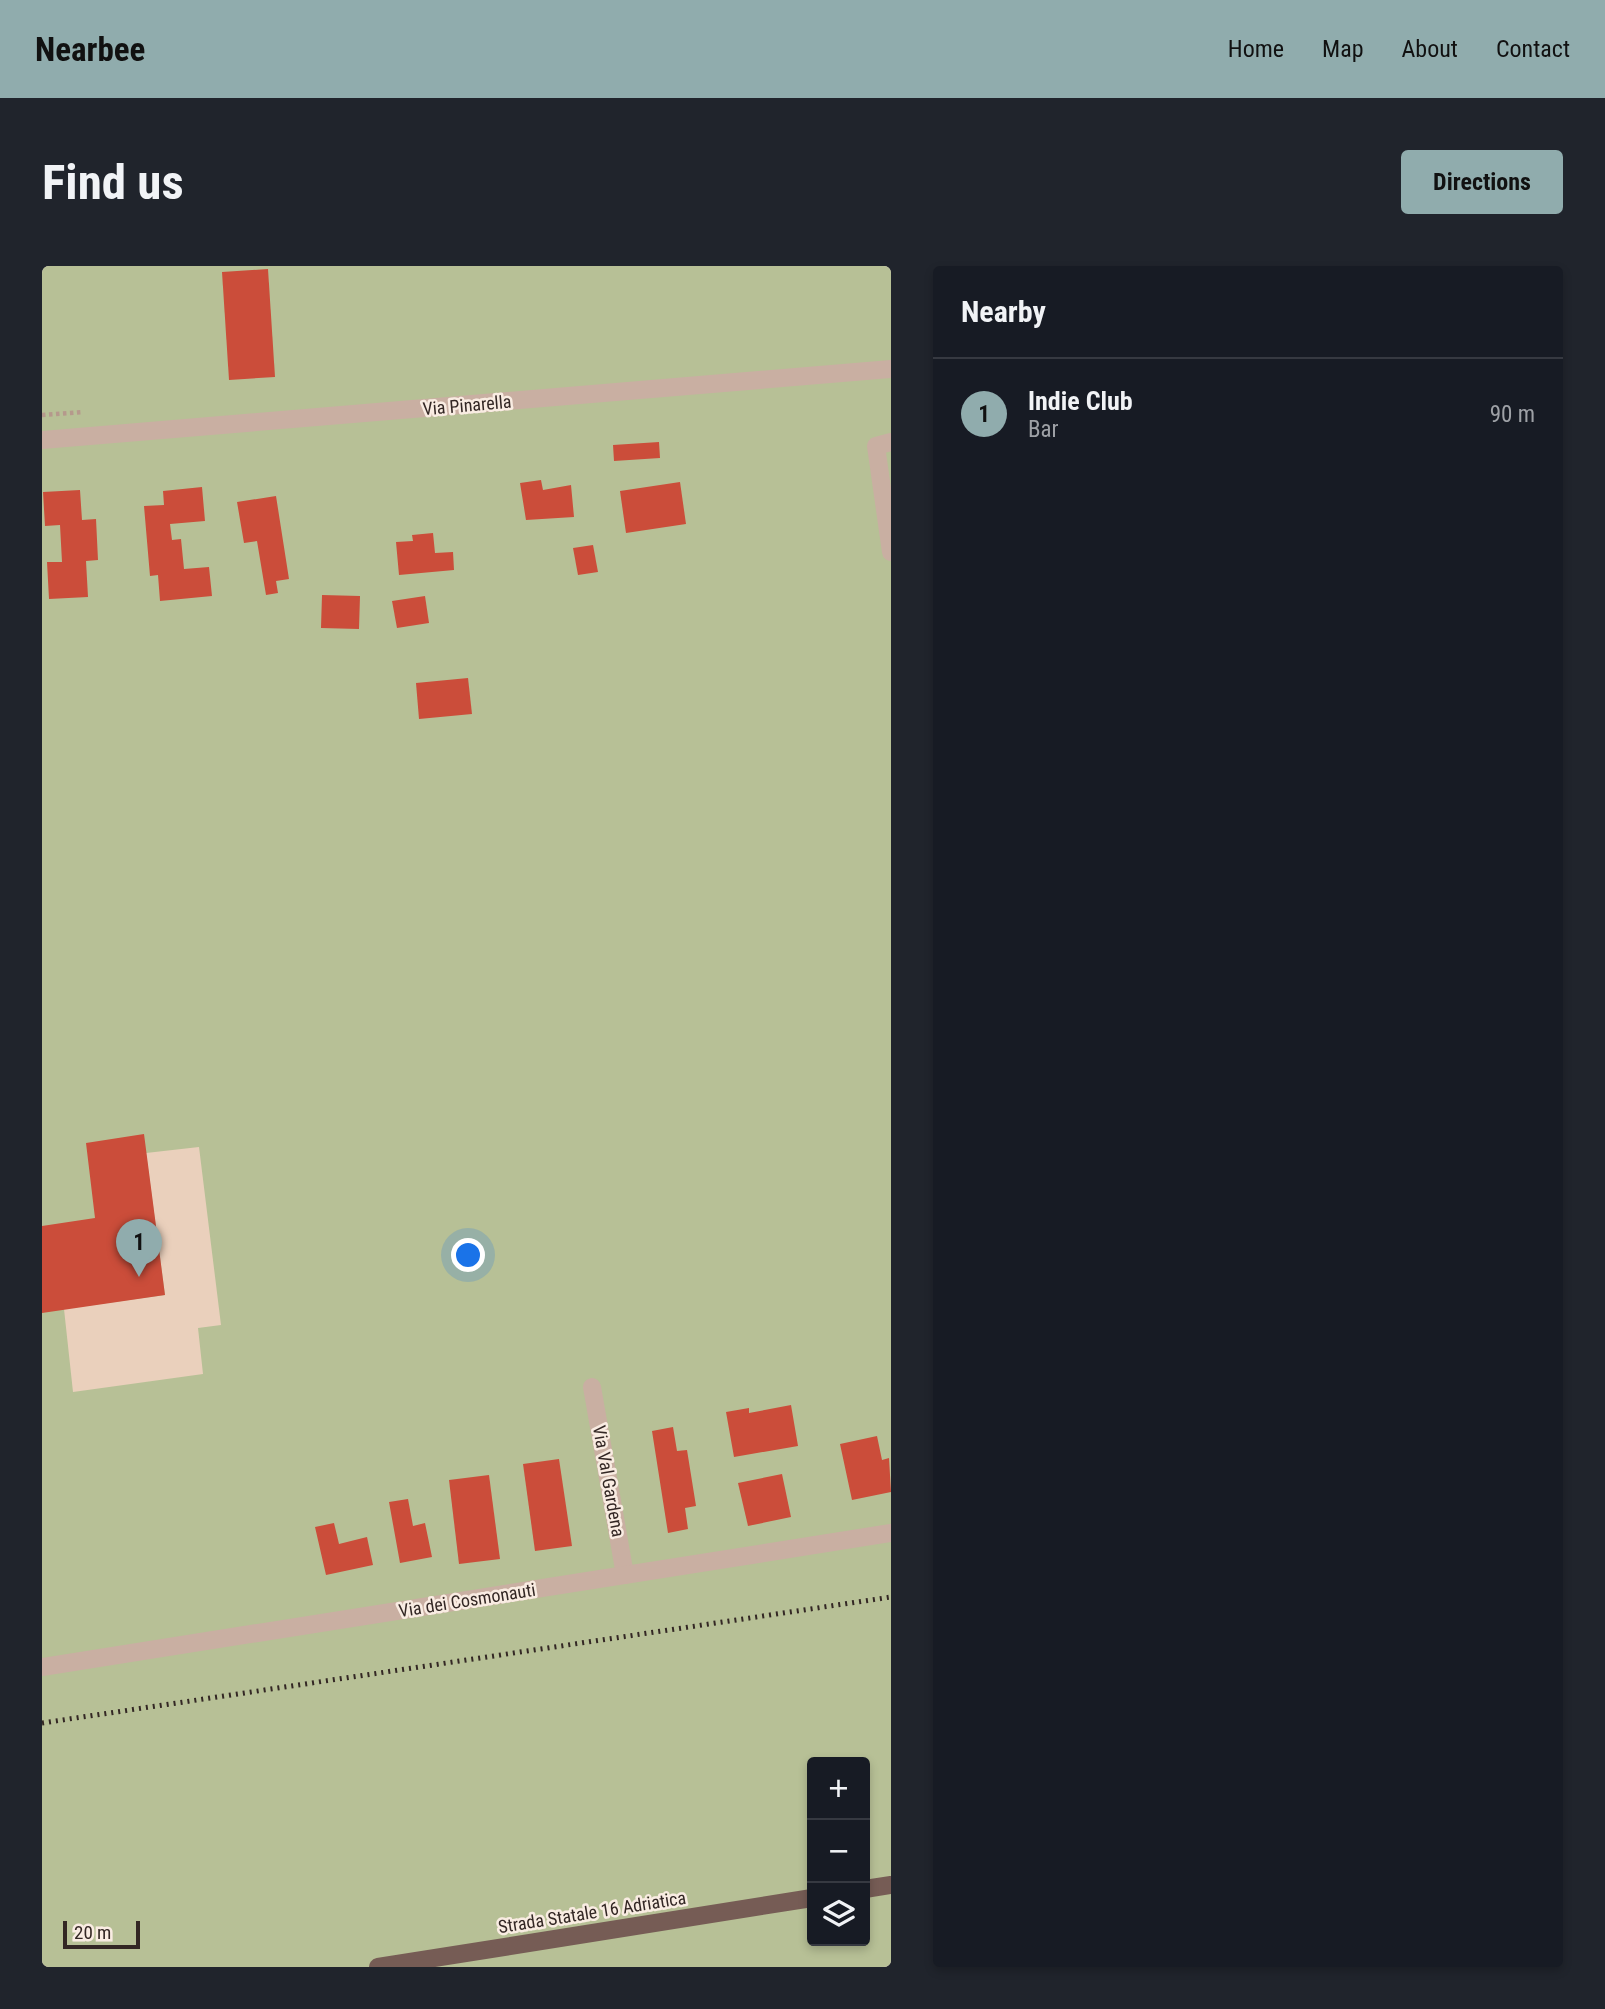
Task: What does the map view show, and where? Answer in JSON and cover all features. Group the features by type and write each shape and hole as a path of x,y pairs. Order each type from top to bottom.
{"main road":[{"path":"870,1888 891,1885"},
{"name":"Strada Statale 16 Adriatica","path":"378,1967 807,1899"}],"street":[{"name":"Via Pinarella","path":"42,440 891,369"},
{"path":"891,442 876,446 888,513 891,552"},
{"name":"Via Val Gardena","path":"593,1387 625,1575"},
{"name":"Via dei Cosmonauti","path":"42,1667 891,1533"}],"green space":[{"path":"42,266 891,266 891,1967 42,1967"}],"shaded area":[{"path":"199,1147 221,1325 198,1328 203,1374 73,1392 64,1309 165,1295 146,1153"}],"building":[{"path":"268,269 275,377 229,380 222,272"},
{"path":"659,442 660,458 614,461 613,445"},
{"path":"541,480 543,490 571,485 574,517 526,520 520,483"},
{"path":"680,482 686,524 626,533 620,491"},
{"path":"202,487 205,521 170,524 172,540 181,539 184,569 209,567 212,596 160,601 158,575 150,576 144,506 164,505 163,491"},
{"path":"80,490 82,520 96,519 98,560 86,561 88,597 49,599 47,562 62,562 60,525 45,526 43,492"},
{"path":"276,496 289,579 276,581 278,593 266,595 257,541 244,543 237,502"},
{"path":"433,533 435,553 453,552 454,570 399,575 396,542 413,541 412,535"},
{"path":"593,545 598,572 578,575 573,548"},
{"path":"322,595 360,596 359,629 321,628"},
{"path":"425,596 429,623 397,628 392,601"},
{"path":"468,678 472,714 419,719 416,683"},
{"path":"144,1134 165,1295 42,1313 42,1226 95,1218 86,1143"},
{"path":"791,1405 798,1446 734,1457 726,1412 749,1408 749,1413"},
{"path":"673,1427 677,1451 687,1450 696,1506 685,1508 688,1529 668,1533 652,1431"},
{"path":"877,1436 882,1460 889,1458 891,1492 852,1500 840,1444"},
{"path":"559,1459 572,1546 535,1551 523,1464"},
{"path":"782,1474 791,1517 748,1526 738,1483"},
{"path":"489,1475 500,1559 459,1564 449,1480"},
{"path":"408,1499 413,1526 425,1523 432,1557 400,1563 389,1502"},
{"path":"334,1523 339,1544 367,1537 373,1565 326,1575 315,1527"}],"railway":[{"path":"42,1723 891,1597"}],"place":[{"name":"Indie Club","path":"139,1277"}]}
